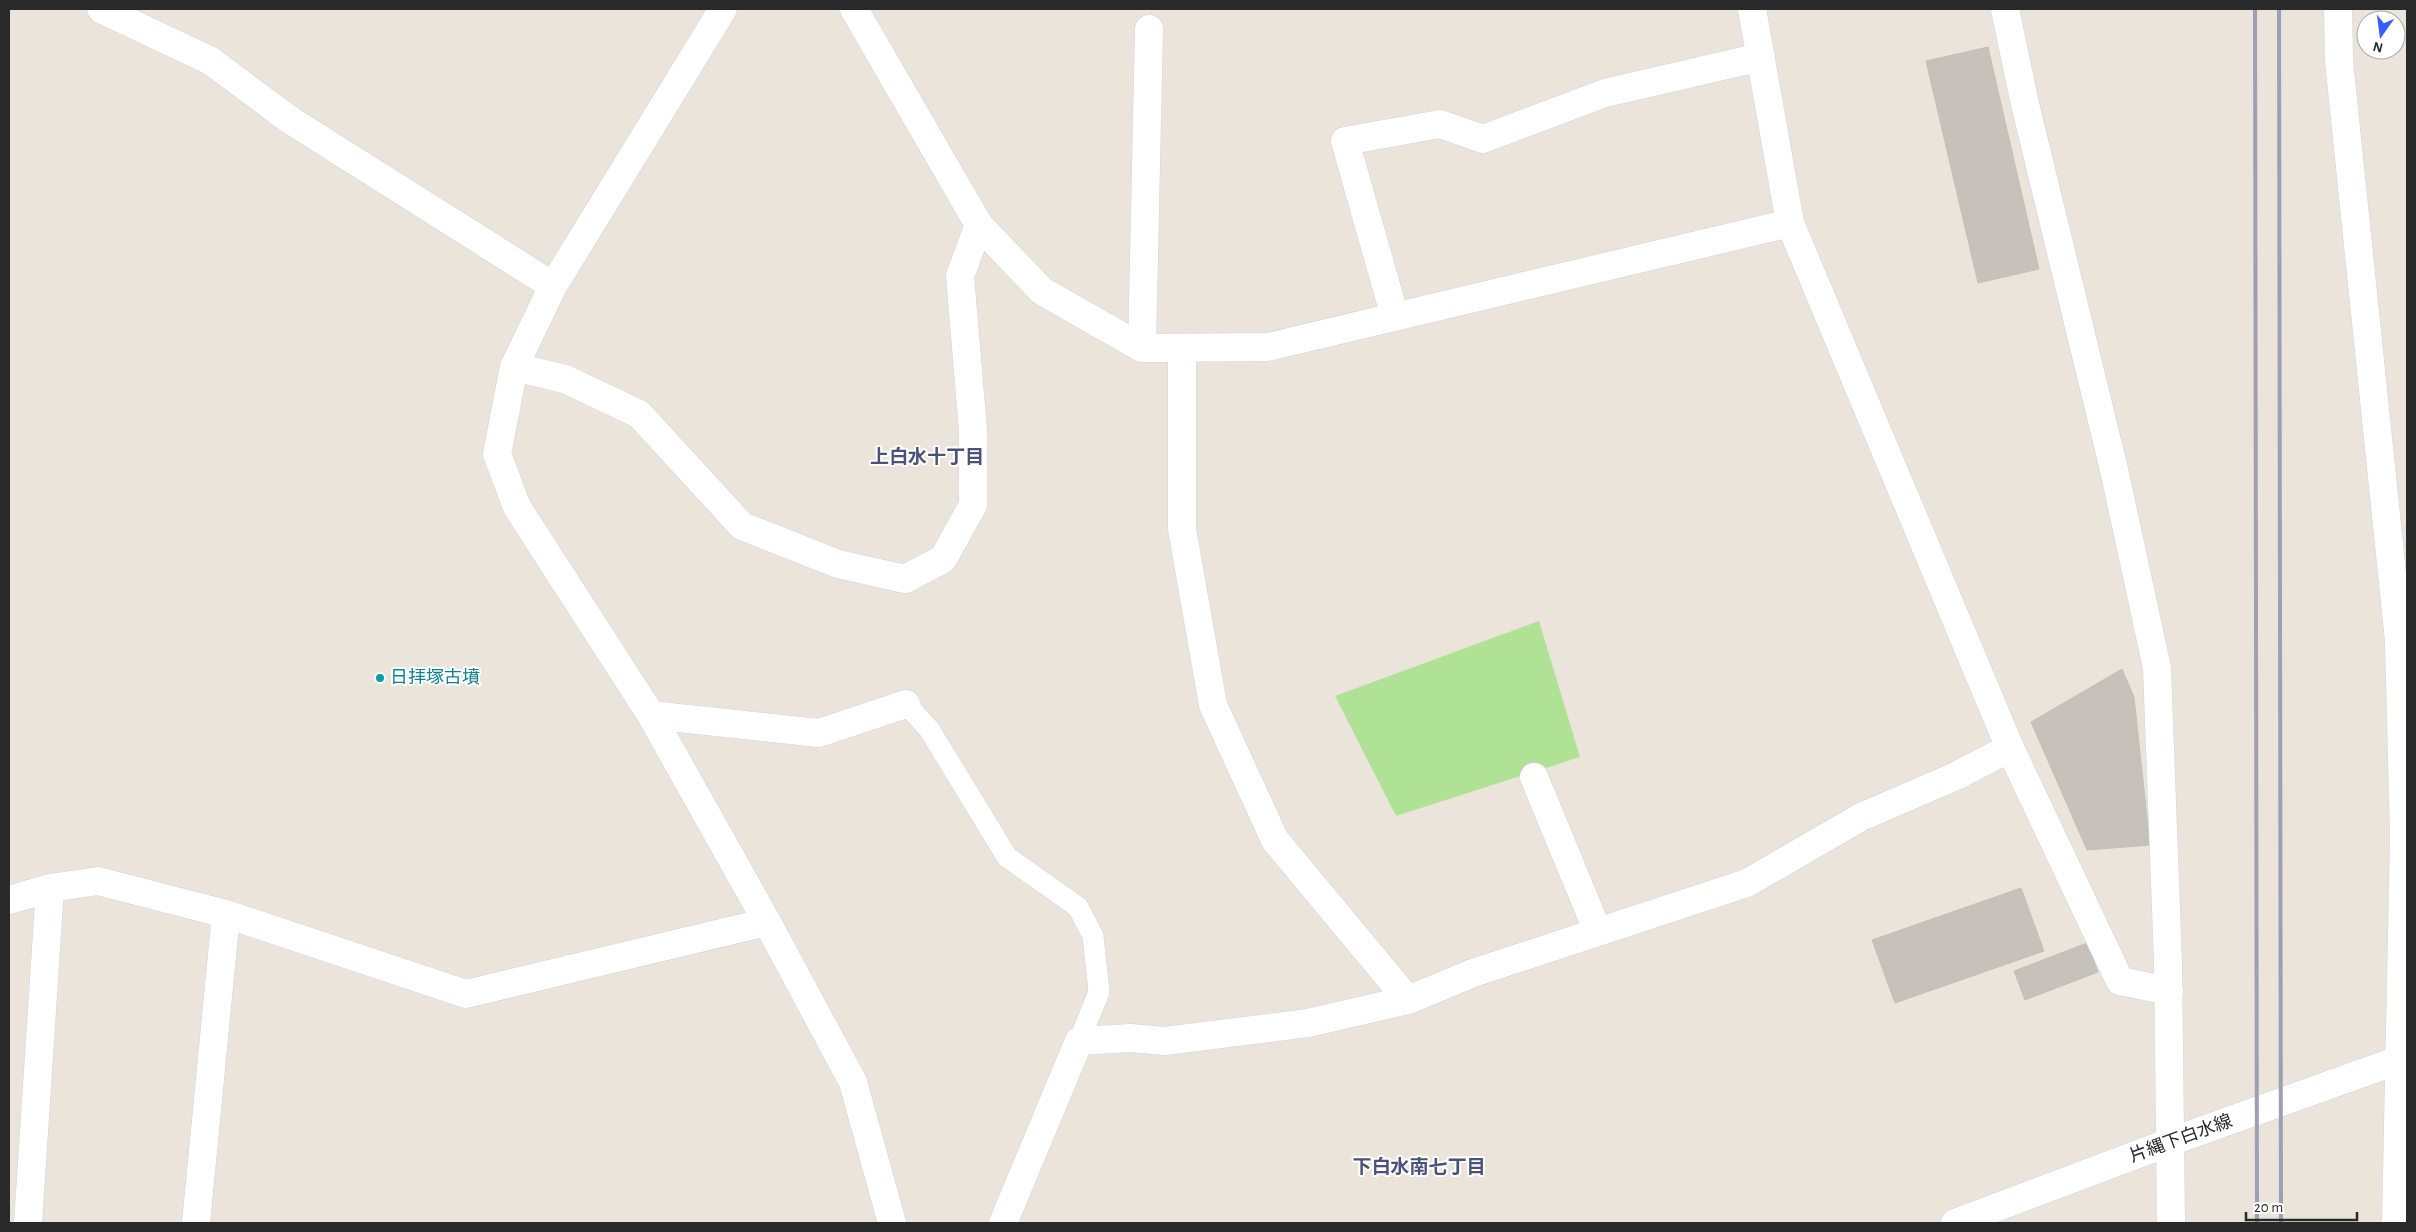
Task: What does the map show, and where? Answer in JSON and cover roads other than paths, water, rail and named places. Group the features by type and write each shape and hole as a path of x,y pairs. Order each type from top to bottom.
{"street":[{"path":"101,9 211,61 290,120 553,286"},
{"path":"724,9 553,286 514,367 497,454 517,507 651,715 767,922 852,1082 892,1223"},
{"path":"854,9 979,225 1042,291 1142,348 1268,347 1790,223"},
{"path":"1752,9 1790,223 2010,748 2120,981 2169,991"},
{"path":"2004,9 2025,104 2115,474 2157,668 2169,991 2171,1223"},
{"path":"2338,9 2339,62 2399,641 2404,836 2403,1059 2396,1223"},
{"path":"1142,348 1149,29"},
{"path":"1395,317 1345,141 1440,124 1483,139 1605,93 1761,57"},
{"path":"514,367 565,379 639,414 742,526 838,564 905,579 943,559 973,505 973,430 960,276 979,225"},
{"path":"1182,349 1182,529 1213,705 1276,840 1408,1000"},
{"path":"651,715 819,733 906,704"},
{"path":"1003,1223 1079,1041 1130,1038 1165,1041 1298,1025 1408,1000 1473,974 1748,883 1861,817 1956,776 2010,748"},
{"path":"1534,777 1598,932"},
{"path":"9,900 50,888 98,881 226,914 466,994 767,922"},
{"path":"28,1223 50,888"},
{"path":"196,1223 226,914"},
{"name":"片縄下白水線","path":"1955,1223 2170,1142 2403,1059"}],"lane":[{"path":"906,704 929,729 1007,857 1078,907 1093,936 1099,992 1079,1041"}],"railway":[{"path":"2255,9 2257,1223"},
{"path":"2279,9 2281,1223"}],"place":[{"name":"日拝塚古墳","path":"380,678"}],"district":[{"name":"上白水十丁目","path":"927,457"},
{"name":"下白水南七丁目","path":"1419,1167"}]}
